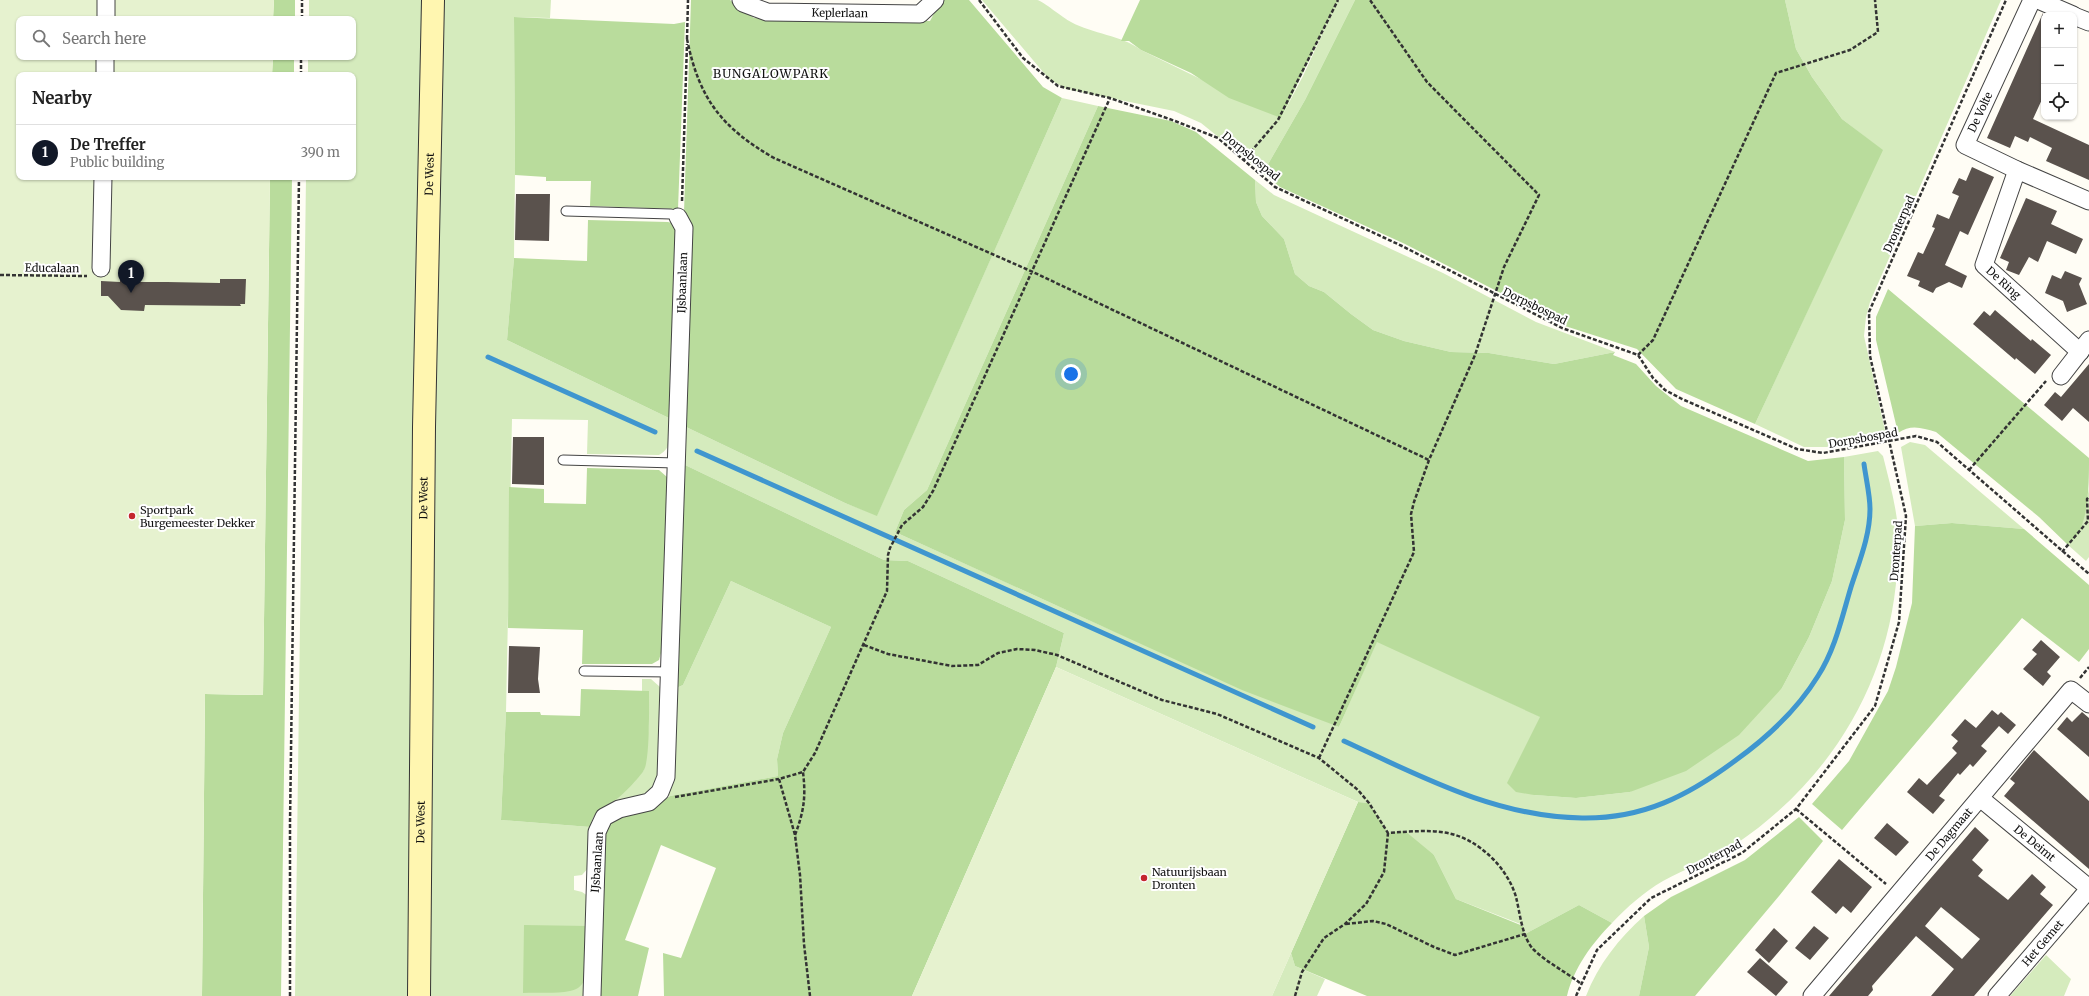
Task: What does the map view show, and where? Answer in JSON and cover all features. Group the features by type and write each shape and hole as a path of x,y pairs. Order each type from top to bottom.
{"main road":[{"name":"De West","path":"418,996 424,427 433,0"}],"street":[{"path":"106,0 106,16"},
{"name":"Keplerlaan","path":"741,0 743,3 767,12 920,14 935,0"},
{"name":"De Volte","path":"2032,0 1965,145 2017,170 2089,201"},
{"path":"2038,0 2066,12"},
{"path":"2077,17 2089,22"},
{"path":"105,60 105,72"},
{"name":"De Ring","path":"2017,170 1984,265 2085,346 2055,376"},
{"path":"101,268 103,180"},
{"name":"IJsbaanlaan","path":"592,996 597,832 604,817 619,808 650,802 660,792 666,777 684,228 678,217"},
{"name":"De Dagmaat","path":"1812,996 2072,690 2089,704"},
{"name":"De Deimt","path":"1980,798 2089,889"},
{"name":"Het Gemet","path":"1997,996 2089,889"}],"lane":[{"path":"566,212 670,214 678,217"},
{"path":"563,460 676,463"},
{"path":"584,671 670,672"}],"path":[{"path":"302,0 302,16"},
{"path":"678,217 682,206 688,0"},
{"name":"Dorpsbospad","path":"979,0 1023,58 1058,86 1110,98 1218,138 1275,187 1402,246 1562,328 1638,355 1653,378 1665,390 1682,399 1796,449 1824,453 1916,436 1937,442 2089,574"},
{"path":"1243,160 1278,120 1338,0"},
{"path":"1320,758 1414,552 1411,514 1428,460 1475,355 1504,267 1540,195 1427,82 1370,0"},
{"path":"1638,355 1653,340 1776,73 1850,50 1878,32 1875,0"},
{"name":"Dronterpad","path":"1576,996 1580,983 1597,950 1651,898 1742,854 1796,809 1875,706 1899,622 1906,516 1870,356 1870,312 2006,0"},
{"path":"687,39 697,76 706,95 725,123 755,147 774,158 1033,272 1428,460"},
{"path":"301,60 301,72"},
{"path":"795,835 804,812 805,792 803,772 815,753 887,591 888,555 897,532 902,524 924,506 933,491 1033,272 1110,98"},
{"path":"290,996 290,823 299,180"},
{"name":"Educalaan","path":"0,275 86,277 101,268"},
{"path":"1969,470 2055,376"},
{"path":"2062,552 2088,520 2087,499 2089,497"},
{"path":"864,645 888,654 952,666 978,665 998,653 1018,649 1035,650 1057,655 1162,700 1217,714 1320,758 1358,790 1369,803 1388,833 1384,872 1366,904 1345,924 1324,938 1308,960 1298,981 1295,996"},
{"path":"660,792 670,798 779,779 803,772"},
{"path":"779,779 795,835 800,875 804,944 810,996"},
{"path":"1796,809 1898,894"},
{"path":"1388,833 1437,831 1466,837 1485,851 1503,869 1515,894 1526,938 1533,949 1580,983"},
{"path":"1345,924 1373,921 1386,924 1434,947 1455,955 1525,934"}],"green space":[{"name":"Sportpark Burgemeester Dekker","path":"0,0 274,0 273,16 16,16 16,60 273,60 272,72 16,72 16,180 270,180 263,695 205,694 202,996 0,996"},
{"path":"274,0 295,0 295,16 273,16"},
{"path":"309,0 426,0 409,996 295,996 306,180 356,180 356,72 308,72 308,60 356,60 356,16 309,16"},
{"path":"440,0 551,0 550,18 514,17 514,258 507,340 671,419 669,444 667,448 659,455 587,454 588,420 512,419 506,712 501,820 590,827 589,867 582,875 574,876 574,890 582,892 588,896 587,996 425,996"},
{"path":"691,0 730,0 754,18 930,21 941,0 969,0 1043,87 1062,98 877,516 845,503 684,426 691,225 684,212"},
{"path":"982,0 1040,1 1071,22 1125,41 1281,118 1303,76 1338,0 1355,0 1305,100 1263,173 1201,123 1174,111 1066,89 1049,79"},
{"path":"1140,0 1338,0 1281,118 1229,98 1191,73 1141,50 1129,41 1121,41"},
{"path":"1355,0 1785,0 1796,49 1812,77 1842,119 1883,150 1755,424 1676,389 1637,349 1565,326 1405,244 1280,187 1263,173 1305,100"},
{"path":"1785,0 2001,0 1870,302 1866,317 1864,336 1886,435 1830,447 1804,447 1755,424 1882,150 1842,119 1812,77 1796,49"},
{"path":"514,17 674,24 685,22 678,209 590,206 591,181 546,181 546,177 515,175"},
{"path":"273,60 294,60 294,72 272,72"},
{"path":"1062,98 1098,106 927,490 904,510 895,532 1102,626 1339,727 1377,641 1541,717 1534,795 1576,798 1630,792 1782,688 1809,637 1832,581 1845,520 1844,457 1878,451 1883,456 1894,502 1898,529 1897,572 1892,614 1882,653 1867,691 1848,727 1826,760 1799,791 1769,819 1736,844 1656,885 1636,900 1612,923 1579,905 1525,934 1523,925 1456,899 1434,855 1388,833 1369,803 1358,802 1056,667 1064,633 908,561 884,560 683,464 684,426 845,503 877,515"},
{"path":"1098,106 1171,121 1196,132 1255,180 1256,202 1262,216 1284,239 1295,274 1309,286 1324,292 1373,330 1404,341 1451,352 1489,353 1554,364 1615,352 1613,355 1636,364 1656,386 1681,406 1808,461 1844,457 1845,520 1832,581 1809,637 1782,688 1739,735 1686,771 1630,792 1576,798 1516,792 1507,783 1540,717 1377,642 1339,727 1242,690 895,532 904,510 927,490"},
{"path":"270,180 292,180 281,996 202,996 205,694 263,695"},
{"path":"1255,180 1274,195 1443,273 1536,322 1615,352 1554,364 1489,353 1451,352 1404,341 1373,330 1324,292 1309,286 1295,274 1284,239 1262,216 1256,202"},
{"path":"588,220 668,222 672,223 677,232 671,419 507,340 514,258 587,261"},
{"path":"1888,289 2089,458 2088,495 2083,522 2080,530 2068,545 2039,517 1936,432 1921,428 1907,428 1898,433 1876,340 1876,317"},
{"path":"1910,442 1925,445 2024,529 1952,523 1915,526 1901,447"},
{"path":"683,464 884,560 908,561 1064,633 1056,667 912,996 664,996 663,953 681,958 716,868 661,845 625,940 649,948 638,996 601,996 604,848 607,826 615,817 654,807 670,796 778,776 777,759 783,733 831,627 731,581 683,685 674,689"},
{"path":"587,468 659,470 667,477 661,653 659,660 652,664 582,664 583,630 508,628 509,487 544,489 544,503 586,504"},
{"path":"2089,489 2089,557 2086,561 2068,545 2080,530"},
{"path":"1952,523 2024,529 2089,585 2089,649 2079,662 2022,618 1842,830 1812,804 1849,761 1888,691 1896,667 1912,603 1915,526"},
{"path":"731,581 831,627 783,733 777,759 778,776 670,796 668,795 674,689 683,685"},
{"name":"Natuurijsbaan Dronten","path":"1056,667 1358,802 1272,996 912,996"},
{"path":"642,679 651,679 660,687 657,777 650,789 640,796 614,801 644,770 649,724 649,691 642,691"},
{"path":"581,689 649,691 648,744 644,770 635,782 621,795 596,813 590,827 501,820 506,712 540,712 541,715 580,716"},
{"path":"1358,802 1369,803 1388,833 1405,831 1434,855 1456,899 1523,926 1525,934 1579,905 1612,923 1585,956 1574,976 1567,996 1367,996 1295,966 1291,953"},
{"path":"1799,817 1823,841 1695,996 1639,996 1649,947 1644,916 1671,897 1745,860"},
{"path":"1644,916 1649,947 1639,996 1586,996 1603,963 1610,953 1626,933"},
{"path":"524,925 589,926 587,974 578,988 570,991 523,993"},
{"path":"1291,953 1295,966 1325,979 1317,996 1272,996"},
{"path":"2046,955 2071,979 2064,996 2010,996"}],"building":[{"path":"2041,17 2041,102 2033,119 2089,145 2089,180 2046,161 2052,148 2030,137 2028,142 2015,136 2010,148 1987,138"},
{"path":"1972,167 1994,177 1968,235 1960,231 1945,265 1967,276 1962,288 1949,282 1936,288 1933,293 1918,286 1920,281 1907,276 1918,252 1923,254 1935,228 1932,227 1937,214 1949,219 1959,196 1952,193 1959,178 1966,181"},
{"path":"516,194 550,194 549,241 515,240"},
{"path":"2026,198 2057,211 2051,224 2083,239 2076,254 2047,241 2038,262 2029,257 2019,275 2006,270 2009,262 2000,258"},
{"path":"2065,271 2082,278 2079,284 2087,304 2067,312 2063,301 2045,293 2052,275 2061,279"},
{"path":"120,278 133,278 133,282 220,283 220,279 246,279 245,304 240,304 241,306 145,305 144,311 121,310 108,296 101,296 101,281 120,282"},
{"path":"1995,310 2031,341 2032,339 2051,355 2035,374 2016,358 2015,360 1973,324 1984,311 1990,316"},
{"path":"2089,364 2089,422 2073,408 2062,421 2044,405 2055,392 2061,397"},
{"path":"513,437 544,437 544,485 512,484"},
{"path":"2041,640 2060,657 2047,672 2051,676 2043,686 2023,669 2037,654 2032,650"},
{"path":"509,646 540,647 538,679 540,693 508,693"},
{"path":"1992,710 1998,715 2001,712 2016,725 2008,734 1999,726 1981,746 1987,751 1973,767 1970,764 1960,775 1958,773 1939,796 1945,800 1933,814 1907,792 1919,778 1927,785 1957,753 1952,748 1958,741 1951,735 1965,719 1976,728"},
{"path":"2082,712 2089,718 2089,757 2057,729 2067,717 2072,722"},
{"path":"2034,750 2089,801 2089,869 2004,796 2015,783 2010,779"},
{"path":"1887,823 1909,842 1896,856 1874,838"},
{"path":"1975,827 1989,840 1972,860 1983,870 1978,876 2008,900 2032,874 2046,887 2040,894 2053,905 1974,996 1931,996 1954,969 1916,936 1872,986 1873,990 1868,996 1829,996","holes":["1941,907 1980,939 1962,959 1925,926"]},
{"path":"1839,859 1872,887 1851,913 1843,906 1836,914 1811,892"},
{"path":"1814,926 1829,938 1810,960 1795,948"},
{"path":"1774,928 1788,941 1769,963 1755,950"},
{"path":"1760,958 1788,982 1776,996 1747,972"}],"waterway":[{"path":"488,357 655,432"},
{"path":"697,451 1313,727"},
{"path":"1344,741 1401,768 1459,792 1519,810 1550,816 1582,818 1625,814 1645,810 1682,794 1718,773 1748,751 1770,732 1801,700 1824,666 1838,633 1864,549 1870,519 1869,493 1864,464"}],"place":[{"name":"De Treffer","path":"131,293"},
{"name":"Sportpark Burgemeester Dekker","path":"132,516"},
{"name":"Natuurijsbaan Dronten","path":"1144,878"}],"district":[{"name":"BUNGALOWPARK","path":"771,73"}]}
